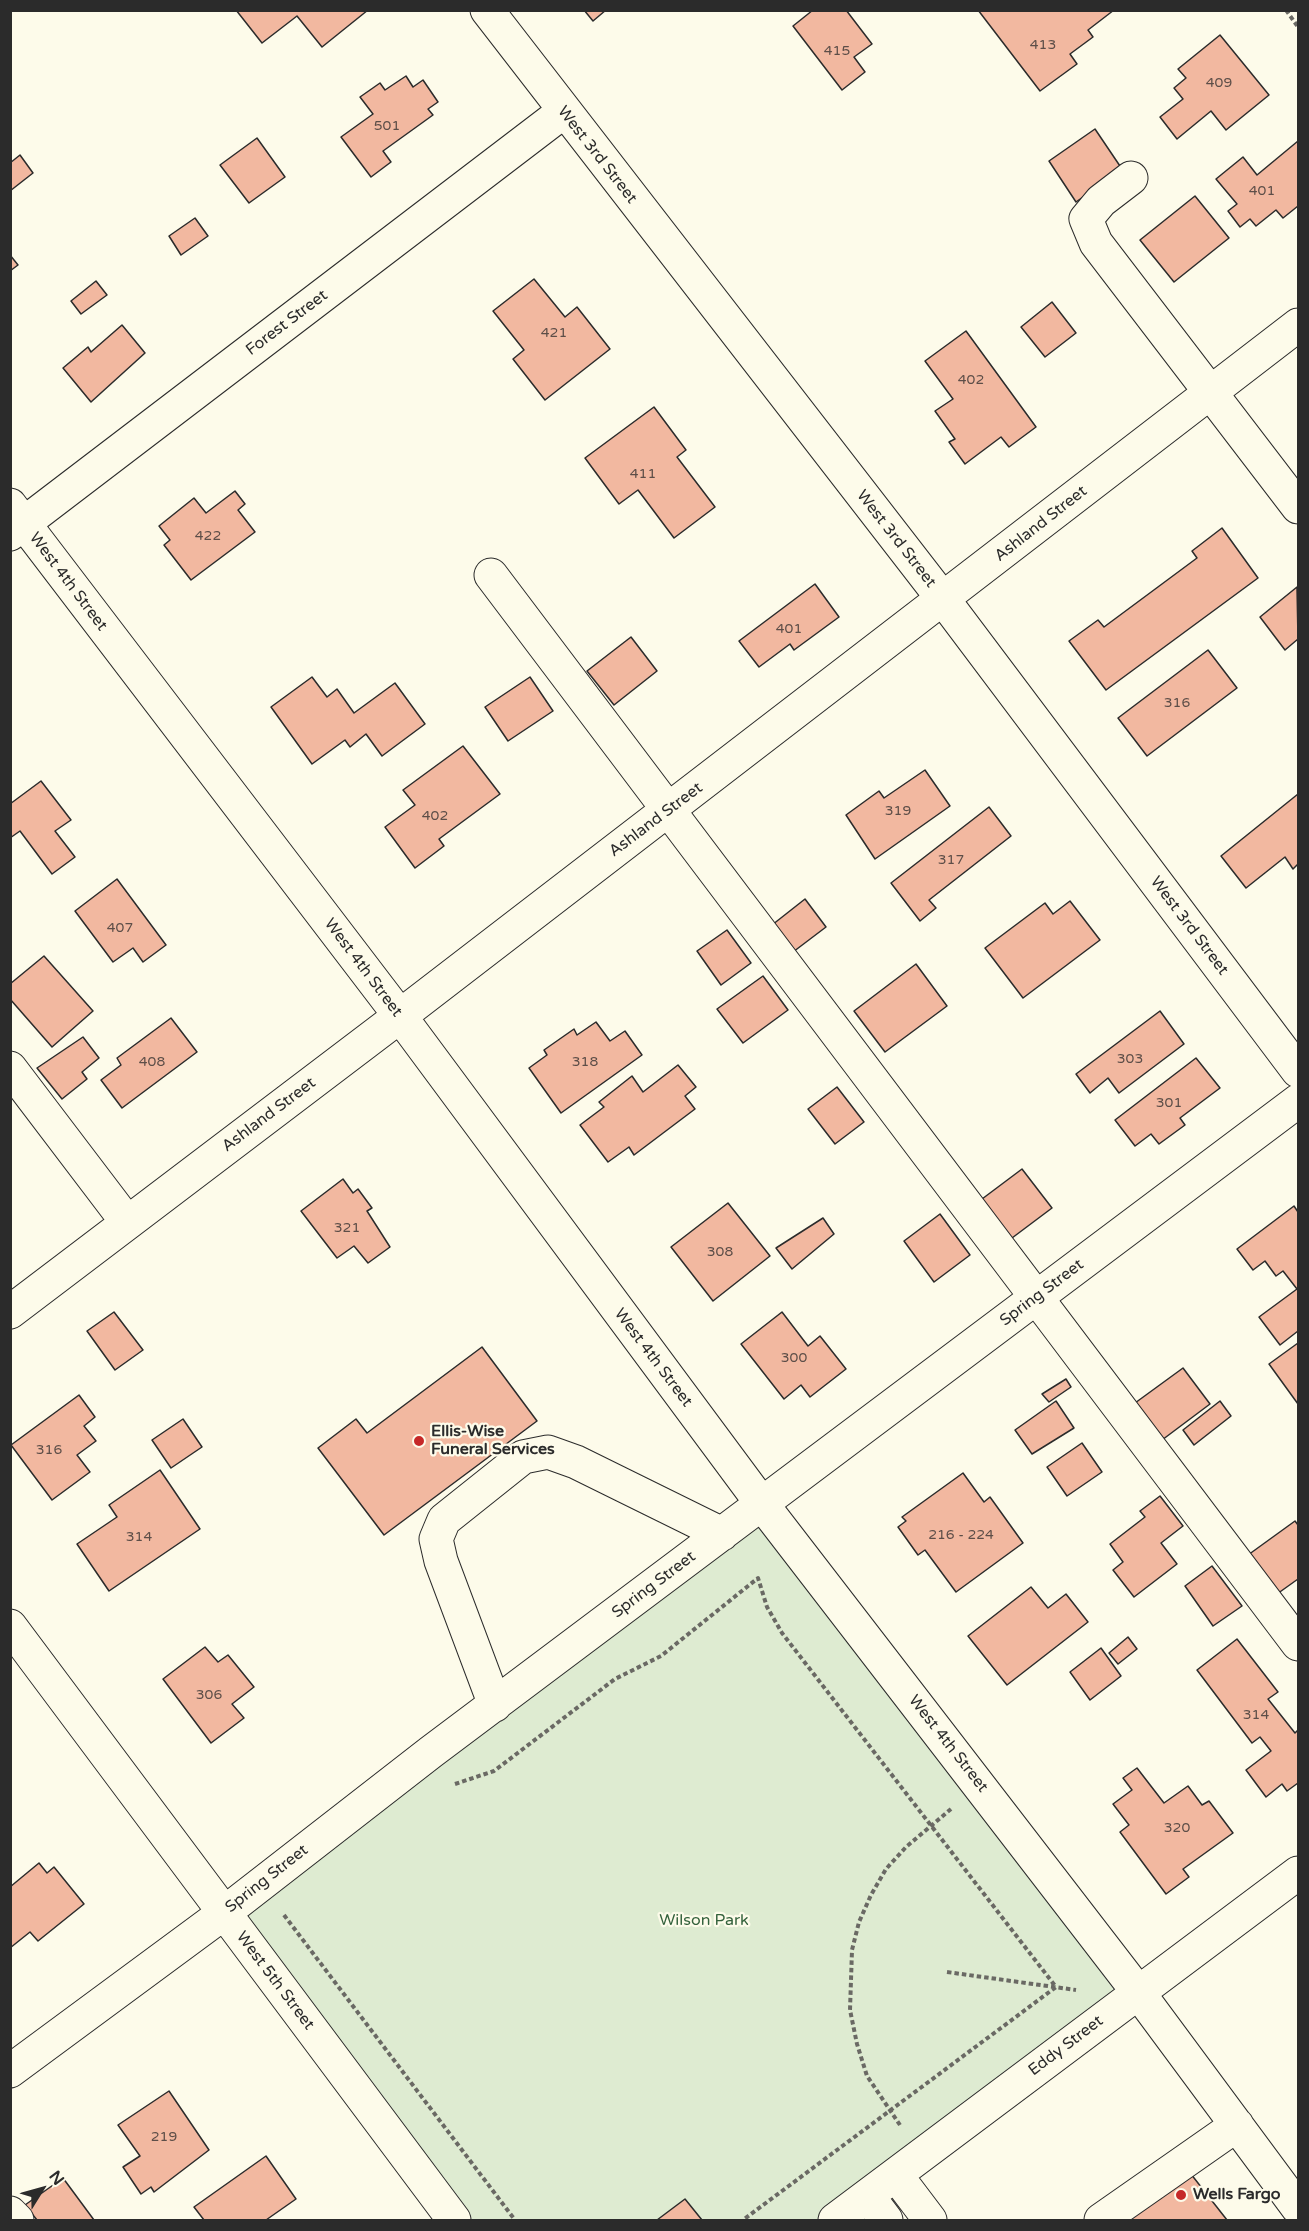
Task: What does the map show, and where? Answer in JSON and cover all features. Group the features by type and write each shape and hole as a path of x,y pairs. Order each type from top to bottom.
{"street":[{"name":"West 3rd Street","path":"487,10 563,112 943,600 1299,1071"},
{"name":"Forest Street","path":"15,521 563,112"},
{"path":"1131,178 1101,201 1086,219 1096,243 1299,507"},
{"name":"Ashland Street","path":"10,1312 400,1016 1299,325"},
{"name":"West 4th Street","path":"15,521 400,1016 762,1504 1138,1992 1299,2208"},
{"path":"491,575 1299,1644"},
{"path":"10,1068 127,1222"},
{"name":"Spring Street","path":"10,2071 224,1913 495,1705 1299,1101"},
{"path":"495,1705 441,1561 436,1539 444,1520 523,1457 548,1452 576,1462 722,1534"},
{"name":"West 5th Street","path":"10,1626 454,2220"},
{"name":"Eddy Street","path":"835,2220 877,2208 896,2175 1299,1873"},
{"path":"1101,2220 1237,2125"},
{"path":"896,2175 930,2220"},
{"path":"10,2213 17,2220"}],"path":[{"path":"1286,10 1299,27"},
{"path":"446,1788 494,1771 615,1679 661,1656 758,1578 767,1607 782,1633 1056,1988"},
{"path":"922,2155 867,2076 850,2010 849,1980 852,1950 871,1895 886,1869 932,1825 980,1786"},
{"path":"279,1910 290,1920 515,2220"},
{"path":"946,1972 1077,1990"},
{"path":"743,2220 1056,1988"}],"green space":[{"name":"Wilson Park","path":"762,1504 1138,1992 835,2220 454,2220 224,1913"}],"building":[{"path":"236,10 368,10 322,47 297,16 262,43"},
{"path":"584,10 606,10 593,21"},
{"path":"813,10 846,10 872,44 854,57 865,72 842,90 793,26"},
{"path":"978,10 1114,10 1088,30 1093,37 1070,54 1077,64 1040,91"},
{"path":"1220,35 1269,95 1226,130 1211,111 1177,139 1160,117 1183,99 1174,88 1186,78 1178,69"},
{"path":"406,76 413,87 423,80 438,102 428,109 433,115 383,151 391,162 371,177 341,137 373,114 360,97 380,83 385,90"},
{"path":"1095,129 1122,169 1076,202 1049,161"},
{"path":"257,138 285,177 249,203 220,165"},
{"path":"1298,141 1298,206 1283,218 1276,210 1256,226 1250,219 1240,227 1228,211 1237,204 1216,179 1243,157 1257,175"},
{"path":"20,155 33,173 10,191 10,163"},
{"path":"1195,196 1229,238 1174,282 1140,240"},
{"path":"195,218 208,236 181,255 169,236"},
{"path":"10,255 18,265 10,271"},
{"path":"534,279 565,317 577,307 610,349 545,400 513,359 524,350 493,311"},
{"path":"96,281 107,295 81,314 71,301"},
{"path":"1052,302 1076,333 1045,357 1021,327"},
{"path":"122,325 145,353 91,402 63,368 88,347 91,352"},
{"path":"966,331 1036,427 1009,447 1001,437 965,464 949,442 955,439 935,411 953,399 925,361"},
{"path":"654,407 686,450 677,457 715,507 674,538 638,490 619,504 585,458"},
{"path":"235,491 245,504 238,510 255,532 191,580 164,545 170,540 159,526 194,498 206,513"},
{"path":"1222,528 1258,578 1106,690 1069,641 1098,620 1104,627 1197,558 1192,551"},
{"path":"815,584 839,617 794,650 790,644 759,667 739,641"},
{"path":"1297,587 1298,639 1285,650 1260,617"},
{"path":"631,637 657,671 614,705 587,671"},
{"path":"1208,650 1237,688 1147,756 1118,718"},
{"path":"312,677 327,697 337,689 354,713 395,683 425,724 382,756 366,734 350,747 345,740 312,764 271,707"},
{"path":"530,677 553,711 508,741 485,707"},
{"path":"463,746 500,794 439,839 444,846 415,868 385,827 415,805 403,790"},
{"path":"925,770 950,806 875,859 846,815 879,791 884,798"},
{"path":"41,781 71,820 55,831 75,857 52,874 20,831 10,838 10,804"},
{"path":"1298,794 1298,864 1293,869 1285,857 1246,888 1221,856"},
{"path":"989,807 1011,836 929,900 936,908 920,921 891,883"},
{"path":"117,879 166,945 143,962 133,948 113,962 75,911"},
{"path":"805,899 826,927 793,952 772,925"},
{"path":"1070,901 1100,940 1023,998 985,948 1045,903 1053,914"},
{"path":"727,930 751,963 721,985 697,951"},
{"path":"44,956 93,1011 52,1047 10,999 10,984"},
{"path":"916,964 947,1006 885,1052 854,1011"},
{"path":"763,976 788,1010 743,1043 717,1009"},
{"path":"1160,1011 1184,1044 1119,1093 1108,1078 1090,1093 1076,1074"},
{"path":"171,1018 197,1052 122,1108 101,1080 121,1065 117,1058"},
{"path":"596,1022 610,1041 625,1031 642,1055 561,1113 529,1068 547,1055 544,1050 574,1029 577,1035"},
{"path":"83,1037 99,1058 82,1072 87,1079 62,1099 37,1068"},
{"path":"1196,1058 1220,1088 1180,1118 1185,1125 1159,1144 1151,1134 1135,1146 1115,1120"},
{"path":"678,1065 696,1087 685,1096 695,1109 634,1155 629,1147 608,1162 580,1125 604,1107 599,1102 632,1076 643,1092"},
{"path":"837,1087 864,1122 835,1144 808,1109"},
{"path":"1022,1169 1052,1208 1008,1241 978,1202"},
{"path":"343,1179 353,1193 358,1189 372,1208 367,1211 390,1247 368,1263 354,1246 337,1258 301,1211"},
{"path":"728,1203 770,1256 713,1301 671,1247"},
{"path":"1294,1206 1298,1212 1298,1331 1280,1345 1259,1317 1297,1289 1283,1271 1276,1276 1265,1261 1253,1270 1237,1249"},
{"path":"940,1214 970,1255 934,1282 904,1241"},
{"path":"823,1218 834,1234 792,1269 776,1248"},
{"path":"114,1312 143,1350 115,1370 87,1331"},
{"path":"782,1312 808,1346 820,1336 846,1369 810,1397 801,1385 784,1399 741,1344"},
{"path":"1298,1343 1298,1404 1269,1364"},
{"name":"Ellis-Wise Funeral Services","path":"482,1347 537,1421 384,1535 318,1448 356,1419 367,1433"},
{"path":"1183,1368 1210,1404 1162,1440 1135,1403"},
{"path":"1066,1379 1071,1387 1049,1402 1042,1394"},
{"path":"79,1395 95,1417 84,1426 96,1441 77,1455 90,1472 52,1500 11,1445"},
{"path":"1056,1401 1074,1428 1032,1454 1015,1430"},
{"path":"1220,1401 1231,1416 1194,1445 1183,1430"},
{"path":"183,1419 202,1447 171,1468 152,1440"},
{"path":"1082,1443 1102,1472 1067,1496 1047,1467"},
{"path":"160,1470 200,1529 109,1591 77,1544 117,1517 109,1505"},
{"path":"963,1473 984,1502 990,1497 1023,1543 956,1592 925,1550 918,1555 898,1527 906,1521 902,1517"},
{"path":"1160,1496 1183,1526 1161,1543 1177,1564 1134,1597 1113,1570 1123,1562 1110,1544 1145,1517 1140,1511"},
{"path":"1295,1521 1298,1525 1298,1579 1277,1594 1248,1555"},
{"path":"1212,1566 1242,1606 1213,1626 1185,1586"},
{"path":"1031,1587 1048,1608 1066,1594 1088,1622 1007,1685 968,1636"},
{"path":"1128,1637 1137,1649 1118,1664 1109,1653"},
{"path":"1237,1639 1278,1692 1268,1699 1295,1733 1298,1730 1298,1783 1287,1791 1282,1784 1266,1797 1246,1770 1271,1751 1260,1737 1252,1743 1197,1670"},
{"path":"205,1647 218,1662 228,1655 254,1687 232,1704 244,1718 211,1743 163,1679"},
{"path":"1101,1648 1121,1676 1090,1700 1070,1672"},
{"path":"1137,1768 1164,1803 1188,1786 1202,1805 1209,1801 1233,1833 1183,1869 1189,1877 1166,1894 1120,1832 1129,1825 1113,1804 1132,1790 1123,1778"},
{"path":"39,1863 47,1873 54,1867 84,1904 38,1941 30,1932 10,1948 10,1887"},
{"path":"169,2091 209,2150 154,2192 151,2187 141,2194 123,2167 140,2156 118,2125"},
{"path":"266,2156 296,2199 266,2220 204,2220 194,2207"},
{"name":"Wells Fargo","path":"1187,2169 1227,2220 1121,2220"},
{"path":"63,2178 94,2220 37,2220 25,2205"},
{"path":"685,2199 702,2220 657,2220"}],"place":[{"name":"Ellis-Wise Funeral Services","path":"419,1441"},
{"name":"Wells Fargo","path":"1181,2195"}]}
